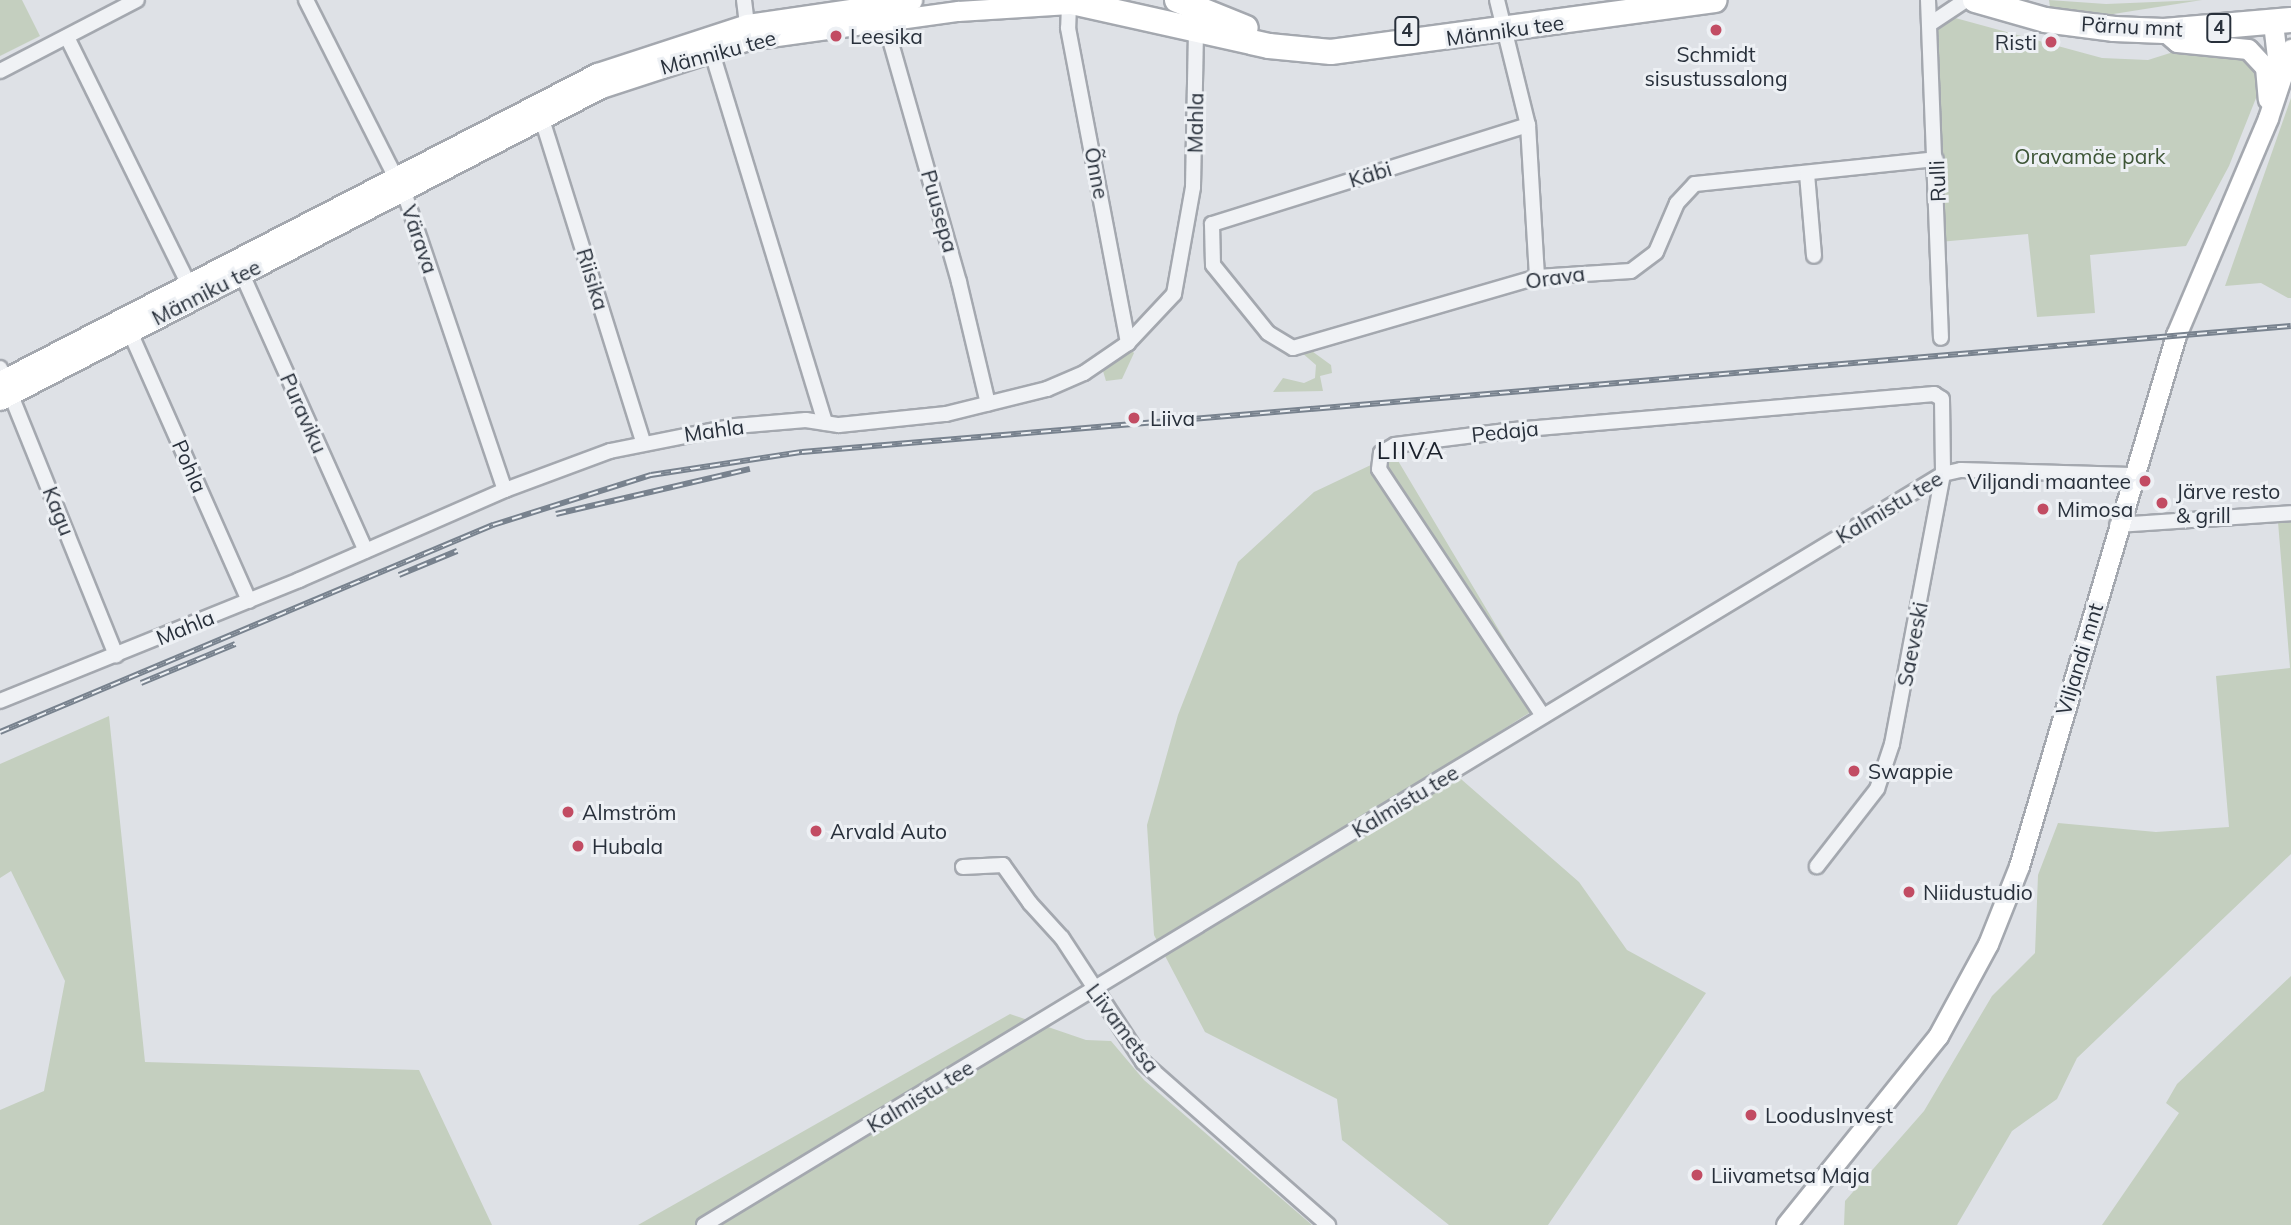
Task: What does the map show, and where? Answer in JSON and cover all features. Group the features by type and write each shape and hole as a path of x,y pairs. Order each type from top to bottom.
{"highway":[{"name":"Männiku tee","path":"1177,0 1242,27 1307,40 1369,37 1610,0"},
{"name":"Männiku tee","path":"1066,2 1115,10 1269,46 1331,52 1500,16 1714,0"},
{"name":"Pärnu mnt","path":"1975,0 2164,31 2281,10"}],"street":[{"path":"0,71 136,0"},
{"name":"Värava","path":"306,0 399,183 505,490"},
{"path":"744,0 748,32"},
{"path":"1115,10 1140,0"},
{"name":"Rulli","path":"1928,0 1941,338"},
{"path":"1930,24 1966,0"},
{"name":"Männiku tee","path":"3,384 130,332 242,274 566,86 748,32 897,7 1066,2"},
{"name":"Õnne","path":"1066,2 1068,28 1128,343"},
{"name":"Puusepa","path":"897,7 988,404"},
{"path":"2281,10 2285,77"},
{"path":"1500,16 1528,125 1537,277"},
{"name":"Mahla","path":"0,701 249,601 505,490 643,442 746,425 934,416 1065,382 1128,343 1174,294 1182,271 1195,154 1196,29"},
{"path":"2164,31 2177,42 2237,45 2260,57 2268,80 2268,118"},
{"path":"67,37 188,283"},
{"path":"709,43 825,423"},
{"name":"Männiku tee","path":"3,384 188,283 601,88 709,43"},
{"path":"2285,77 2291,49"},
{"name":"Viljandi mnt","path":"1786,1225 1938,1036 1988,944 2019,866 2131,475 2199,276 2285,77"},
{"name":"Riisika","path":"541,116 643,442"},
{"name":"Käbi","path":"1212,224 1528,125"},
{"name":"Orava","path":"1212,224 1209,247 1222,281 1268,333 1293,348 1537,277 1631,271 1648,262 1677,203 1695,184 1936,159"},
{"path":"1807,174 1814,256"},
{"name":"Puraviku","path":"242,274 366,551"},
{"name":"Pohla","path":"130,332 249,601"},
{"name":"Kagu","path":"3,384 116,655"},
{"name":"Pedaja","path":"1543,716 1379,469 1381,453 1395,445 1520,429 1924,395 1942,399"},
{"name":"Saeveski","path":"1817,866 1877,789 1916,631 1943,474 1942,399"},
{"name":"Kalmistu tee","path":"704,1225 1943,474 1961,470 2131,475"},
{"path":"2117,525 2291,513"},
{"name":"Liivametsa","path":"963,867 1003,865 1030,903 1062,938 1092,989 1143,1062 1328,1225"}],"green space":[{"path":"0,0 22,0 40,36 0,56"},
{"path":"2049,0 2106,4 2202,0 2107,15 2050,7"},
{"name":"Oravamäe park","path":"1948,16 2102,58 2148,60 2186,48 2236,50 2255,64 2260,88 2229,166 2186,246 2090,255 2095,313 2037,317 2028,234 1939,242 1938,23"},
{"path":"2291,98 2291,298 2288,298 2261,283 2225,286"},
{"path":"1130,349 1134,353 1122,379 1106,381 1103,371"},
{"path":"1309,349 1331,365 1332,373 1320,376 1323,391 1273,392 1283,378 1304,383 1315,378 1316,365 1301,352"},
{"path":"1394,454 1543,704 1446,766 1579,882 1627,950 1706,993 1548,1225 1449,1225 1342,1140 1337,1099 1205,1032 1154,935 1147,825 1178,715 1238,562 1314,492"},
{"path":"2291,521 2291,854 2077,1058 2057,1099 2012,1131 1957,1225 1844,1225 1845,1201 1924,1111 1992,996 2035,953 2038,875 2058,823 2156,832 2229,827 2216,676 2290,668 2278,522"},
{"path":"109,716 145,1062 419,1070 492,1225 0,1225 0,1110 44,1091 65,981 11,871 0,878 0,764"},
{"path":"2291,976 2291,1225 2102,1225 2179,1113 2166,1103 2177,1084"},
{"path":"1010,1014 1086,1040 1111,1041 1144,1080 1312,1225 638,1225"}],"railway":[{"path":"0,732 493,525 651,475 802,452 2291,326"},
{"path":"556,514 750,469"},
{"path":"399,575 457,551"},
{"path":"141,683 235,644"}],"place":[{"name":"Schmidt sisustussalong","path":"1716,30"},
{"name":"Leesika","path":"836,36"},
{"name":"Risti","path":"2051,42"},
{"name":"Liiva","path":"1134,418"},
{"name":"Viljandi maantee","path":"2145,481"},
{"name":"Järve resto & grill","path":"2162,503"},
{"name":"Mimosa","path":"2043,509"},
{"name":"Swappie","path":"1854,771"},
{"name":"Almström","path":"568,812"},
{"name":"Arvald Auto","path":"816,831"},
{"name":"Hubala","path":"578,846"},
{"name":"Niidustudio","path":"1909,892"},
{"name":"LoodusInvest","path":"1751,1115"},
{"name":"Liivametsa Maja","path":"1697,1175"}],"district":[{"name":"LIIVA","path":"1411,451"}]}
